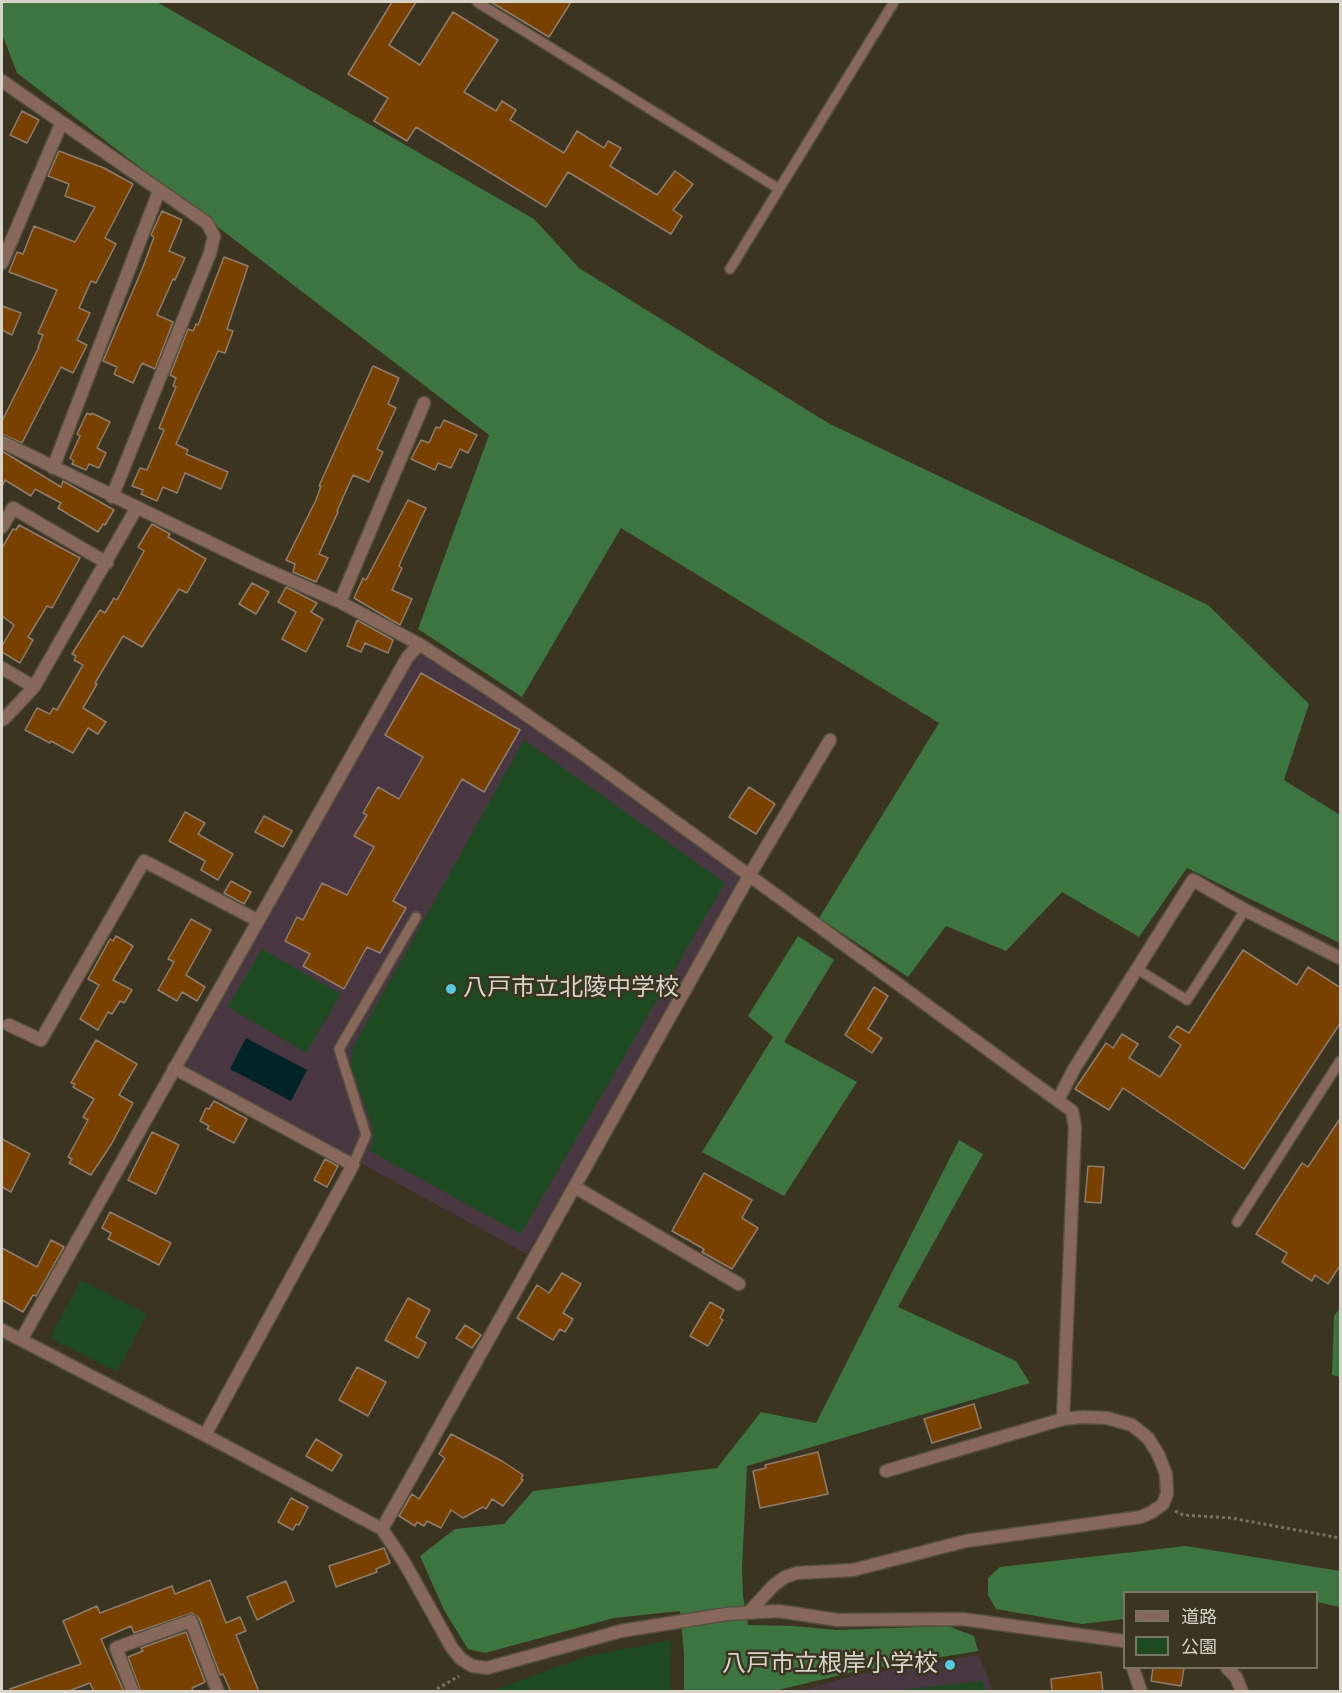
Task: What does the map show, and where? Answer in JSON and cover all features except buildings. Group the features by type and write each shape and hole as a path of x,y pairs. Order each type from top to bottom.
{"street":[{"path":"2,81 207,223 214,236 210,253 112,497"},
{"path":"2,263 61,124"},
{"path":"53,468 159,191"},
{"path":"340,602 424,403"},
{"path":"2,442 136,509 340,602 419,644 580,752 1072,1111 1075,1126 1063,1419"},
{"path":"2,527 13,508 107,563"},
{"path":"2,720 34,687 136,509"},
{"path":"21,1340 257,920 407,658 419,644"},
{"path":"2,668 34,687"},
{"path":"382,1529 749,876 830,740"},
{"path":"9,1025 41,1040 144,861 257,920"},
{"path":"1058,1100 1074,1069 1193,880 1245,910 1341,958"},
{"path":"174,1068 353,1165 205,1435"},
{"path":"575,1187 739,1284"},
{"path":"2,1330 382,1529 404,1562 452,1648 461,1659 472,1666 488,1668 621,1630 727,1614 778,1611 838,1620 962,1619 1123,1644"},
{"path":"748,1613 774,1585 785,1577 797,1573 853,1570 966,1540 1141,1517 1163,1504 1167,1494 1166,1474 1153,1446 1132,1425 1107,1418 1063,1419 886,1471"},
{"path":"133,1692 116,1648 191,1621 218,1692"},
{"path":"1133,1669 1141,1692"},
{"path":"1228,1669 1236,1677 1242,1692"}],"lane":[{"path":"477,2 779,189"},
{"path":"730,269 894,2"},
{"path":"1137,969 1187,1000 1245,910"},
{"path":"353,1165 366,1135 339,1049 416,917"},
{"path":"1237,1222 1341,1061"}],"path":[{"path":"1163,1504 1183,1515 1231,1518 1341,1539"},
{"path":"432,1692 457,1678 472,1666"}],"shaded area":[{"name":"八戸市立北陵中学校","path":"421,651 577,755 737,874 740,882 527,1254 188,1069 186,1060 413,656"},
{"name":"八戸市立根岸小学校","path":"979,1655 993,1691 797,1692 856,1675"}],"green space":[{"path":"2,2 157,2 534,219 579,268 828,423 1208,605 1309,704 1284,780 1340,815 1340,943 1187,868 1139,937 1062,892 1006,951 946,926 908,977 819,918 939,723 621,528 522,697 418,629 489,435 17,73 2,34"},
{"path":"524,740 725,883 521,1234 370,1151 373,1142 373,1128 351,1066 352,1049"},
{"path":"798,936 834,960 784,1042 857,1082 784,1196 702,1152 773,1037 748,1016"},
{"path":"262,949 341,994 306,1053 228,1007"},
{"path":"959,1140 983,1154 898,1307 1016,1361 1030,1383 747,1466 742,1568 743,1596 748,1625 837,1630 948,1626 974,1636 978,1651 853,1672 774,1691 684,1691 680,1611 614,1618 485,1653 468,1649 444,1610 420,1556 455,1529 504,1524 533,1491 717,1468 761,1412 816,1423"},
{"path":"81,1280 147,1314 117,1372 50,1338"},
{"path":"1340,1308 1340,1377 1332,1375 1334,1316"},
{"path":"1186,1546 1340,1571 1340,1607 1318,1602 1318,1591 1123,1591 1123,1619 1082,1624 996,1609 988,1595 988,1578 1000,1567"},
{"path":"671,1640 670,1691 492,1691 584,1657"},
{"path":"982,1681 986,1691 894,1691 900,1690"}],"water":[{"path":"246,1038 307,1070 291,1101 230,1069"}],"place":[{"name":"八戸市立北陵中学校","path":"451,989"},
{"name":"八戸市立根岸小学校","path":"950,1665"}]}
